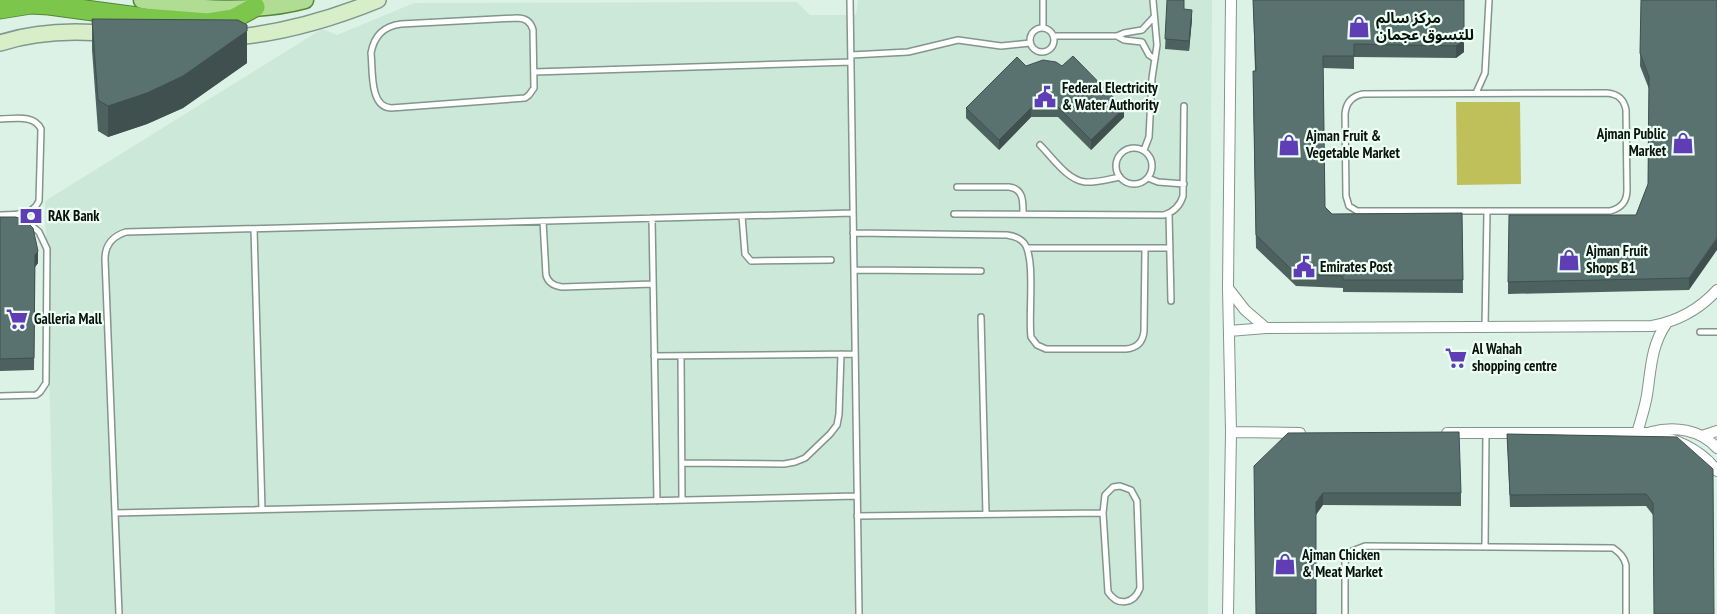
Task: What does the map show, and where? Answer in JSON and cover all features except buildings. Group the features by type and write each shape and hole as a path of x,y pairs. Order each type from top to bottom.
{"highway":[{"path":"0,9 30,4 49,5 208,24 233,18 255,6"}],"main road":[{"path":"142,0 178,6 207,8 255,6 305,0"},
{"path":"215,39 241,37 294,28 378,0"},
{"path":"0,43 50,32 85,32 127,36"}],"street":[{"path":"1228,614 1230,432 1228,288 1231,0"},
{"path":"1228,288 1245,310 1266,328"},
{"path":"1229,331 1266,328 1652,326 1666,324 1689,314 1709,299 1717,290"},
{"path":"1642,433 1653,350 1660,332 1666,324"},
{"path":"1437,433 1642,433 1672,428 1702,436 1717,448"},
{"path":"1702,436 1717,431"},
{"path":"1230,432 1309,433"},
{"path":"1642,433 1668,438 1685,444 1715,463"}],"lane":[{"path":"850,0 859,614"},
{"path":"1043,0 1044,28"},
{"path":"1144,150 1149,137 1152,78 1157,38 1153,0"},
{"path":"1476,93 1484,73 1489,0"},
{"path":"1054,36 1117,36 1142,30 1154,17"},
{"path":"522,18 530,22 532,26 534,72 534,88 529,96 521,99 386,108 378,103 375,94 372,46 383,30 394,25 522,18"},
{"path":"1044,28 1052,32 1054,36 1053,46 1046,52 1036,50 1030,43 1030,38 1035,30 1044,28"},
{"path":"1117,36 1124,40 1142,42 1149,55 1155,59"},
{"path":"851,55 908,52 958,40 1001,46 1030,43"},
{"path":"534,72 851,62"},
{"path":"1476,93 1613,94 1622,100 1626,110 1627,196 1621,206 1610,211 1487,212 1358,211 1349,206 1346,196 1345,114 1348,103 1352,98 1363,94 1476,93"},
{"path":"954,214 1164,215 1169,213 1182,202 1184,184 1184,106"},
{"path":"0,119 31,119 41,129 40,201 36,208 30,212 0,215"},
{"path":"1040,145 1069,174 1080,181 1093,182 1120,178 1131,184 1137,184 1148,178 1152,160 1144,150 1131,148 1120,154 1116,166 1120,178"},
{"path":"1148,178 1158,182 1184,184"},
{"path":"957,187 1009,187 1017,189 1022,195 1023,214"},
{"path":"1485,327 1487,212"},
{"path":"119,614 106,259 109,244 116,236 126,232 853,213"},
{"path":"1169,213 1171,301"},
{"path":"0,396 36,395 44,388 46,383 47,249 39,232 18,214"},
{"path":"742,216 745,254 751,261 831,260"},
{"path":"652,218 657,501"},
{"path":"543,221 546,274 547,279 553,285 562,287 653,284"},
{"path":"254,229 262,510"},
{"path":"854,233 1007,235 1017,238 1027,248 1030,258 1031,337 1037,345 1046,349 1126,349 1139,344 1144,331 1144,248"},
{"path":"1027,248 1170,248"},
{"path":"854,270 980,271"},
{"path":"981,317 986,514"},
{"path":"1700,332 1717,332"},
{"path":"682,463 784,464 804,458 834,430 839,420 841,354"},
{"path":"654,356 855,354"},
{"path":"681,356 682,500"},
{"path":"1485,547 1486,433"},
{"path":"1114,487 1126,487 1135,495 1137,501 1140,588 1133,600 1118,602 1108,592 1102,513 1104,495 1114,487"},
{"path":"115,513 857,496"},
{"path":"857,516 1102,513"},
{"path":"1345,614 1345,562 1352,551 1365,546 1613,548 1624,558 1626,566 1626,614"}],"shaded area":[{"path":"858,0 1212,0 1208,614 55,614 45,201 322,29 337,35 414,3 797,2 810,15 856,15"},
{"path":"1456,102 1520,102 1521,184 1457,185"}],"place":[{"name":"مركز سالم للتسوق عجمان","path":"1359,27"},
{"name":"Federal Electricity & Water Authority","path":"1045,97"},
{"name":"Ajman Public Market","path":"1683,143"},
{"name":"Ajman Fruit & Vegetable Market","path":"1289,145"},
{"name":"RAK Bank","path":"31,216"},
{"name":"Ajman Fruit Shops B1","path":"1569,260"},
{"name":"Emirates Post","path":"1304,267"},
{"name":"Galleria Mall","path":"17,319"},
{"name":"Al Wahah shopping centre","path":"1456,358"},
{"name":"Ajman Chicken & Meat Market","path":"1285,564"}]}
